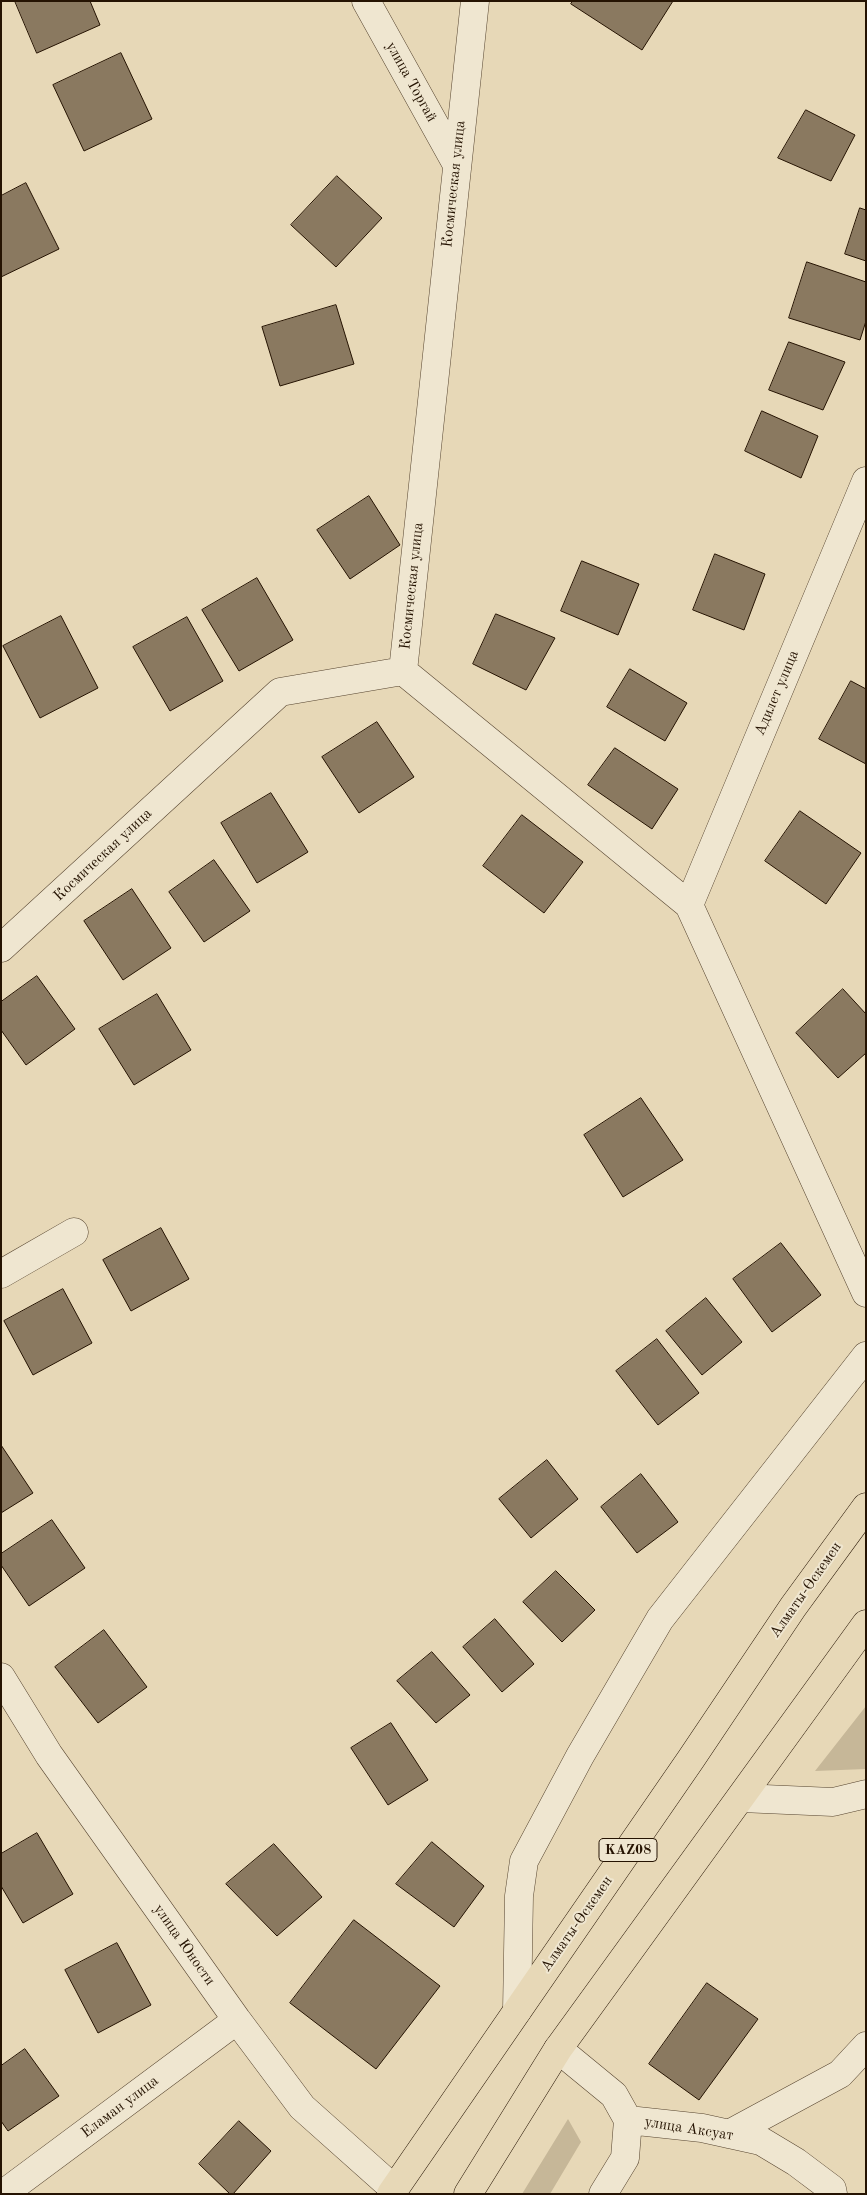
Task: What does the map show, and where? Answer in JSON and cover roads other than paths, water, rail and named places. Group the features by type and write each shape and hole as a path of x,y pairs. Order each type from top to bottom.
{"main road":[{"name":"Алматы-Өскемен","path":"393,2192 691,1759 792,1607 866,1507"},
{"path":"468,2194 558,2049 866,1624"}],"street":[{"name":"улица Торгай","path":"366,1 456,163"},
{"name":"Космическая улица","path":"1,948 280,692 403,670 456,163 475,1"},
{"name":"Адилет улица","path":"689,905 866,481"},
{"path":"403,670 689,905 866,1293"},
{"path":"1,1274 74,1232"},
{"path":"517,2011 519,1896 524,1861 580,1756 660,1619 866,1356"},
{"name":"улица Юности","path":"1,1677 49,1755 237,2020 302,2106 393,2192"},
{"path":"741,1798 833,1802 866,1794"},
{"name":"Еламан улица","path":"3,2194 237,2020"},
{"path":"728,2134 840,2074 866,2046"},
{"name":"улица Аксуат","path":"558,2049 614,2095 628,2120 702,2128 761,2142 796,2162 832,2189 832,2194"},
{"path":"603,2194 626,2158 628,2120"}]}
